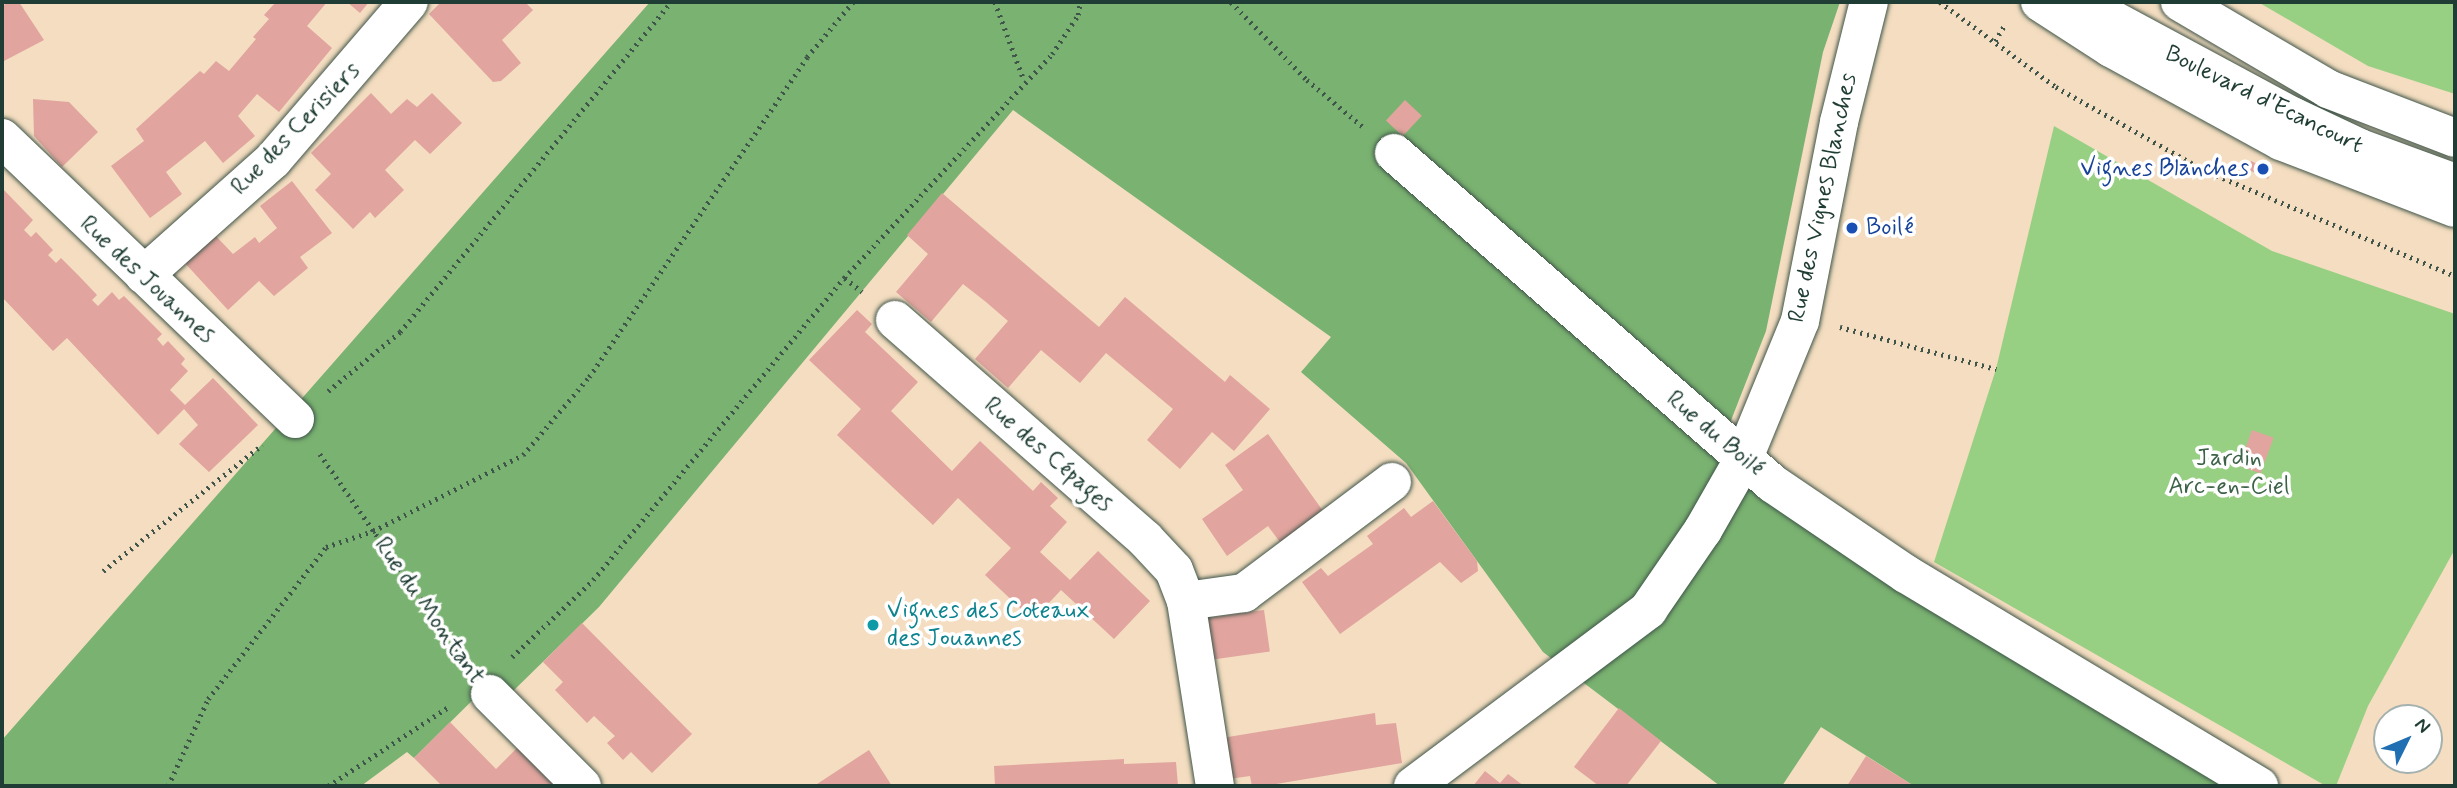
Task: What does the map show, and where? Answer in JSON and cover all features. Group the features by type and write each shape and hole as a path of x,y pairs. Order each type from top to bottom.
{"street":[{"name":"Rue des Cerisiers","path":"144,275 273,160 409,2"},
{"name":"Rue des Vignes Blanches","path":"1413,786 1647,610 1669,585 1743,460 1800,321 1839,122 1869,2"},
{"path":"2040,2 2111,48 2281,141 2455,208"},
{"name":"Boulevard d'Ecancourt","path":"2080,2 2292,116 2360,148 2455,183"},
{"name":"Boulevard d'Ecancourt","path":"2180,2 2328,89 2455,138"},
{"name":"Rue des Jouannes","path":"2,138 295,419"},
{"name":"Rue du Boilé","path":"1394,153 1743,460 1906,574 2259,786"},
{"name":"Rue des Cépages","path":"895,320 1145,539 1174,570 1186,601 1215,786"},
{"path":"1186,601 1244,593 1392,482"},
{"name":"Rue du Montant","path":"486,690 582,786"}],"path":[{"path":"103,571 400,332 671,2"},
{"path":"168,786 208,699 326,547 373,531 523,455 589,377 799,68 853,2"},
{"path":"995,2 1024,80"},
{"path":"328,786 486,690 593,580 844,278 1024,80 1052,54 1077,15 1080,2"},
{"path":"1231,2 1307,80 1394,153"},
{"path":"1940,2 2056,87 2204,170 2455,276"},
{"path":"1833,325 1996,369"},
{"name":"Rue du Montant","path":"295,419 486,690"}],"green space":[{"path":"650,2 1840,2 1823,52 1766,331 1719,451 2233,786 1914,786 1821,727 1782,786 1720,786 1543,652 1406,463 1301,372 1331,337 1013,110 599,607 510,694 494,679 414,758 407,752 361,786 2,786 2,740"},
{"path":"2258,2 2455,2 2455,94 2368,66"},
{"name":"Jardin Arc-en-Ciel","path":"2054,126 2272,251 2455,314 2455,549 2368,706 2336,786 2326,786 1934,562 1996,369"}],"building":[{"path":"9,2 19,2 44,40 4,61 2,6"},
{"path":"276,2 327,2 307,26 332,48 279,112 257,94 238,116 255,136 223,163 205,141 166,172 182,194 150,218 111,166 144,141 136,129 200,71 204,74 216,61 229,71 256,39 253,37 269,19 264,15"},
{"path":"347,2 369,2 360,13"},
{"path":"441,2 525,2 533,10 502,40 521,63 501,81 493,82 429,14"},
{"path":"371,93 391,114 407,99 417,107 432,93 462,123 430,154 415,140 385,170 404,190 375,218 370,212 353,229 315,190 331,174 311,153"},
{"path":"33,99 69,102 98,132 62,167 34,136"},
{"path":"1405,100 1422,116 1403,136 1386,120"},
{"path":"2251,161 2272,171 2268,179 2247,169"},
{"path":"292,181 332,233 300,257 308,268 274,296 259,281 228,310 184,262 213,233 233,254 255,237 259,243 277,228 260,206"},
{"path":"2,188 33,220 24,230 31,237 36,232 53,250 48,255 56,263 61,258 79,276 97,295 92,300 98,306 112,292 119,300 124,296 162,334 157,339 163,346 168,341 185,359 181,364 188,371 170,390 185,405 213,378 258,425 209,472 179,444 198,425 184,409 158,435 67,338 53,351 2,297"},
{"path":"942,193 1099,327 1125,297 1225,382 1230,375 1270,409 1234,451 1212,432 1180,469 1147,440 1173,409 1106,353 1080,383 1041,350 1008,388 975,359 1008,321 986,302 963,284 931,322 896,292 928,254 907,235"},
{"path":"857,310 872,324 865,332 918,382 891,411 952,471 980,441 1033,491 1041,482 1058,498 1050,506 1067,522 1040,552 1070,580 1098,551 1150,601 1114,639 1061,590 1033,620 985,575 1011,548 958,498 933,525 837,435 861,409 809,360"},
{"path":"2252,430 2274,438 2261,474 2239,466"},
{"path":"1268,434 1328,518 1285,549 1268,526 1227,556 1202,519 1243,490 1225,465"},
{"path":"1433,501 1477,561 1478,571 1461,583 1440,562 1340,634 1302,582 1321,568 1328,576 1373,544 1367,536 1404,508 1411,517"},
{"path":"1264,610 1270,652 1209,660 1204,618"},
{"path":"582,623 692,734 652,773 631,752 623,760 607,743 615,736 594,716 587,723 555,690 563,682 543,662"},
{"path":"1619,708 1661,741 1626,786 1599,786 1574,767"},
{"path":"1375,713 1376,725 1396,723 1402,763 1264,786 1252,786 1250,776 1229,779 1222,738"},
{"path":"450,722 496,769 525,740 571,786 442,786 414,758"},
{"path":"869,750 892,786 814,786"},
{"path":"1866,756 1914,786 1847,786"},
{"path":"1124,759 1124,764 1176,762 1178,786 995,786 994,766"},
{"path":"1485,771 1500,783 1508,774 1524,786 1473,786"}],"place":[{"name":"Vignes Blanches","path":"2263,169"},
{"name":"Boilé","path":"1852,228"},
{"name":"Vignes des Coteaux des Jouannes","path":"873,625"}]}
